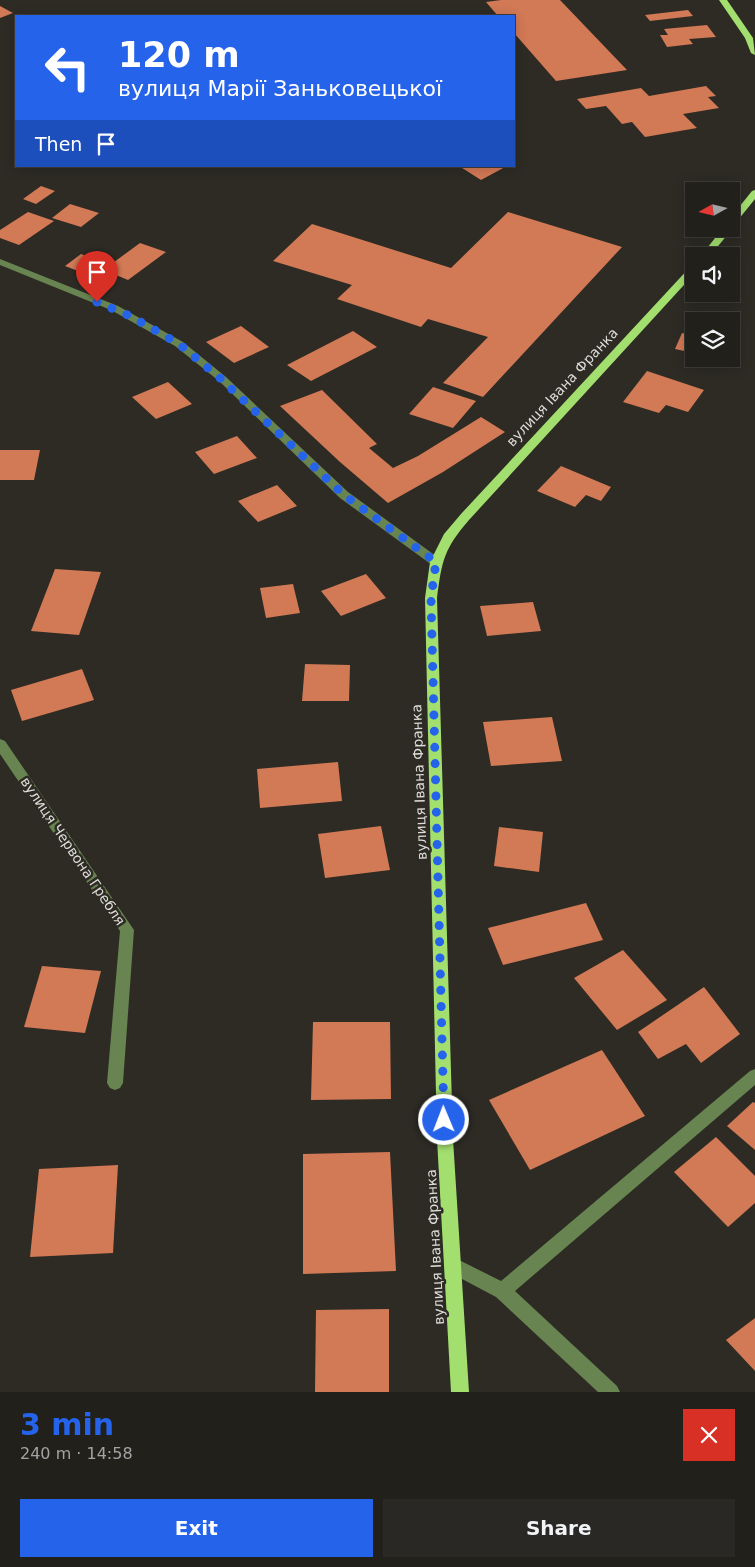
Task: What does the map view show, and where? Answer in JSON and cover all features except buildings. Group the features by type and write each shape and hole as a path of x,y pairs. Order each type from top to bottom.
{"main road":[{"path":"723,0 749,38 755,53"},
{"path":"740,212 755,193"},
{"name":"вулиця Івана Франка","path":"460,1392 445,1139 431,598 436,562 448,537 465,516 685,278"}],"street":[{"path":"0,262 130,316 179,344 220,378 344,495 436,562"},
{"name":"вулиця Червона Гребля","path":"0,744 127,930 116,1083"},
{"path":"502,1291 755,1076"},
{"path":"453,1265 502,1291 611,1392"}],"route":[{"path":"97,302 130,316 179,344 220,378 344,495 436,562 431,598 444,1120"}]}
